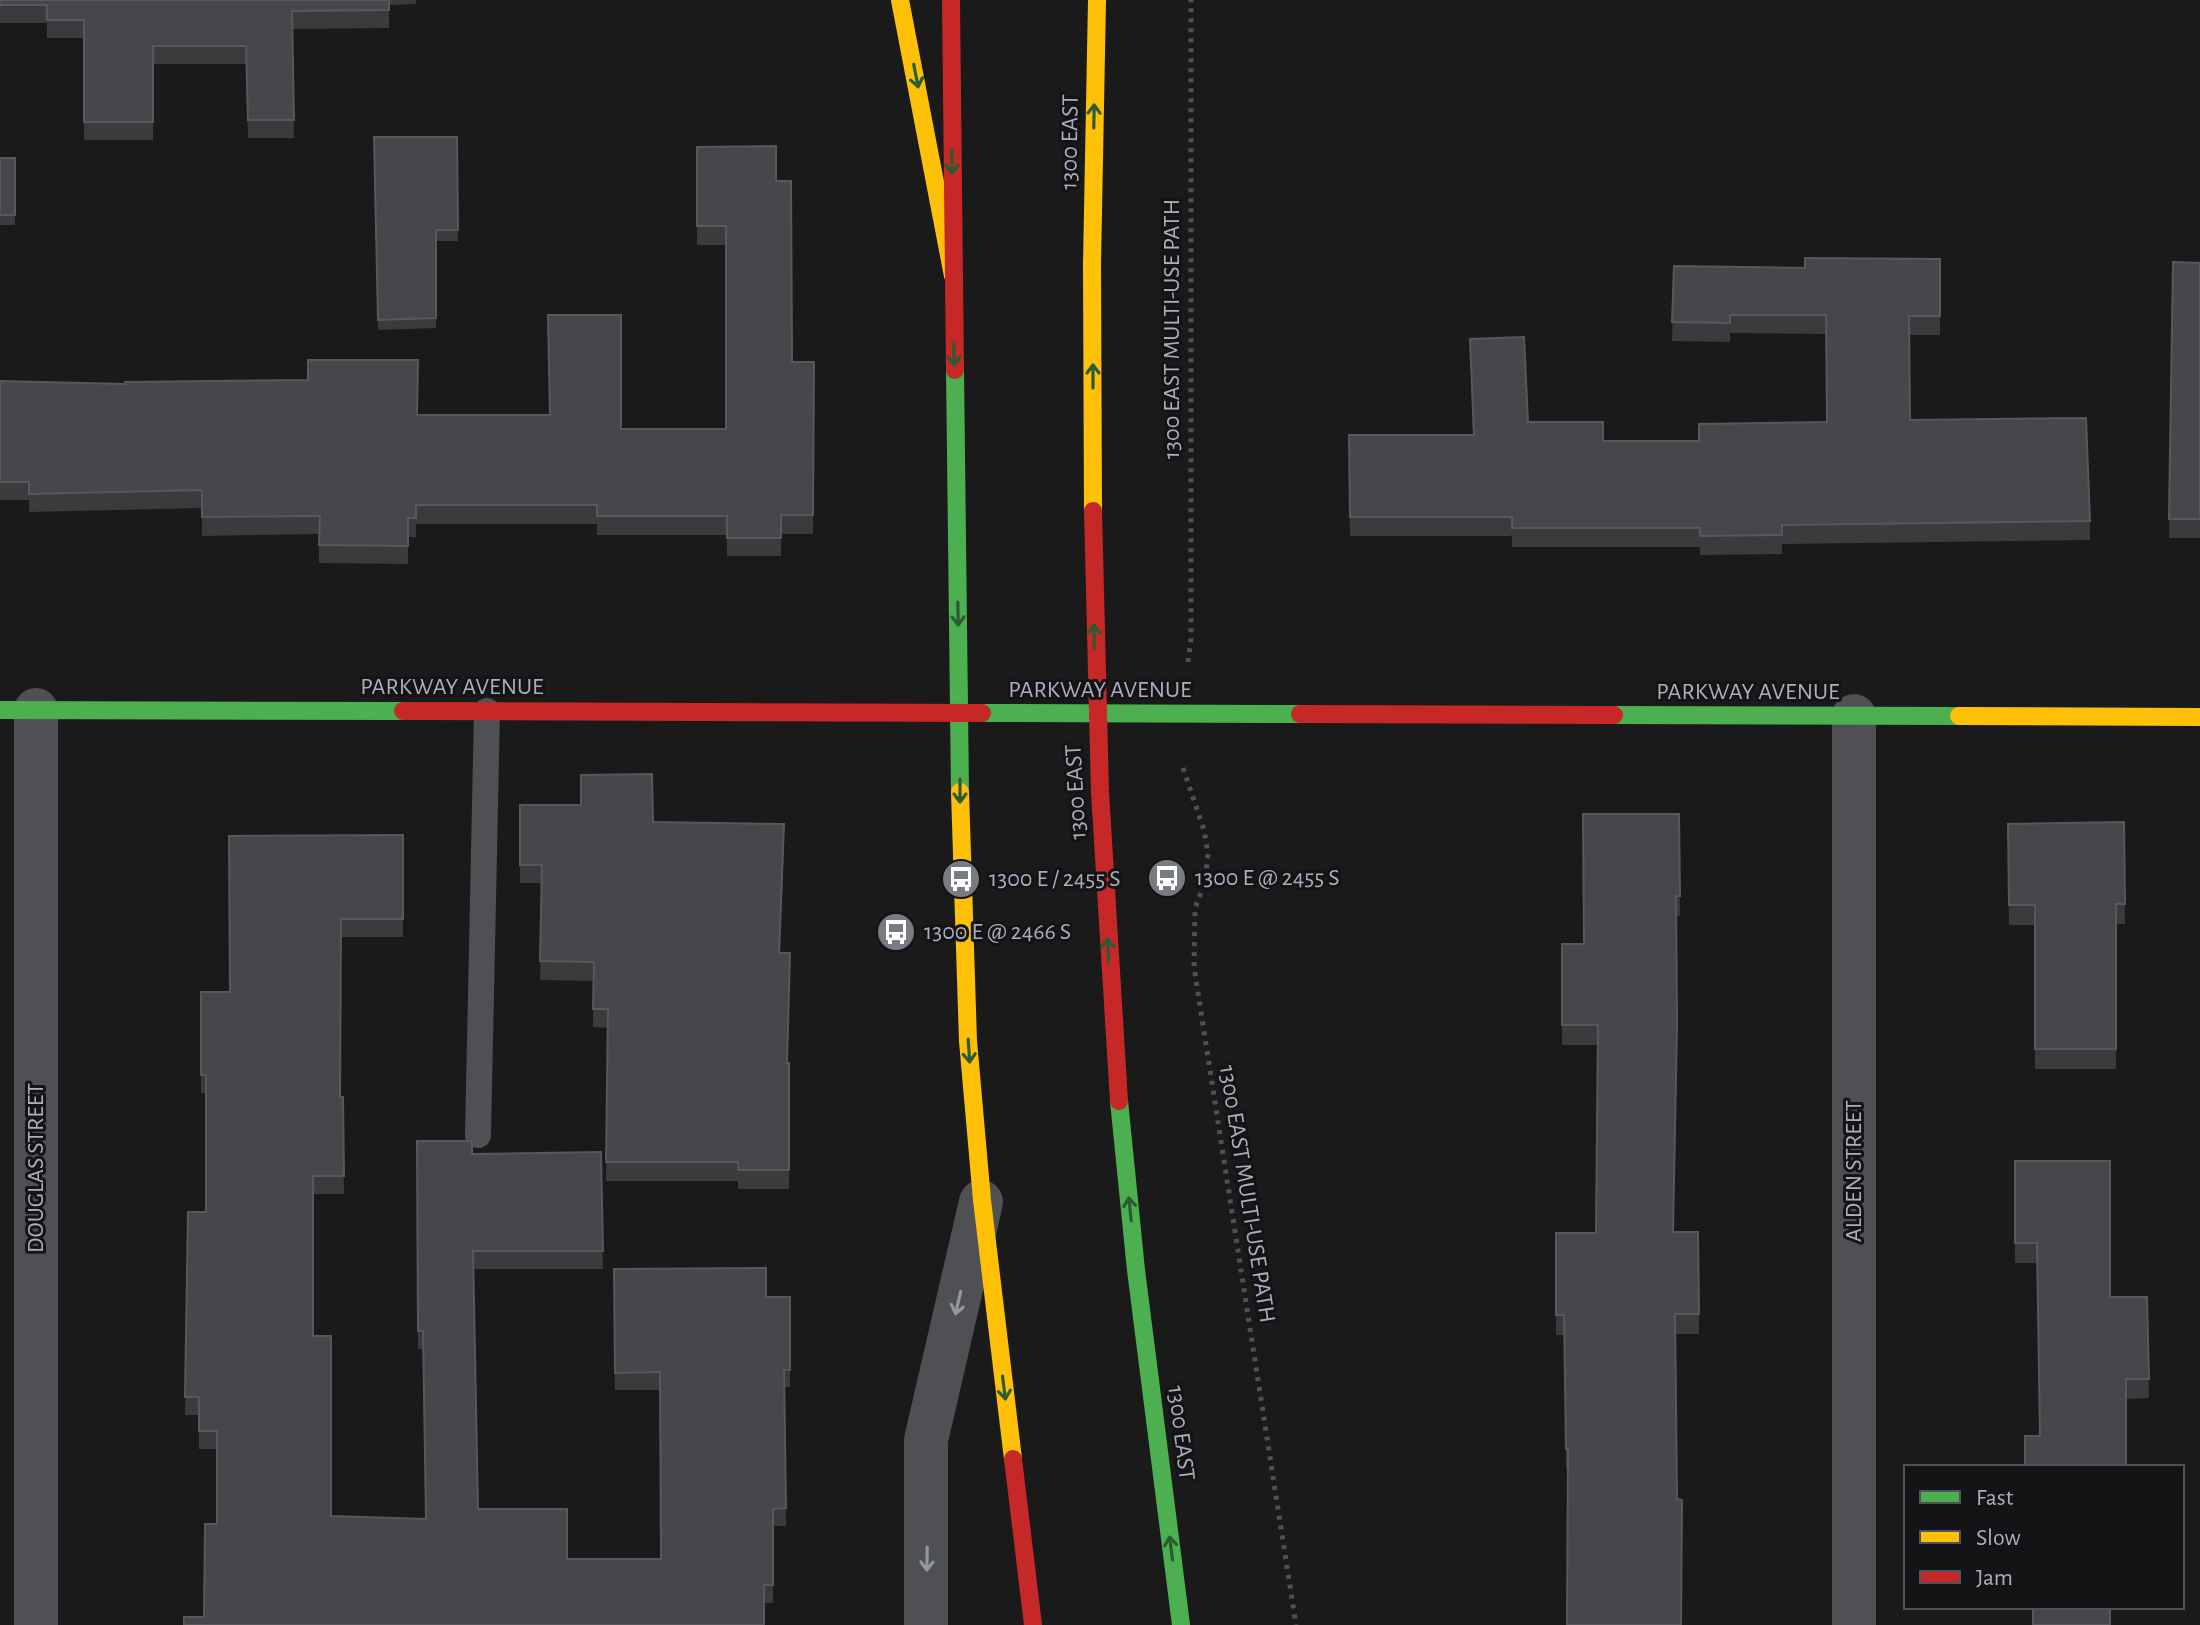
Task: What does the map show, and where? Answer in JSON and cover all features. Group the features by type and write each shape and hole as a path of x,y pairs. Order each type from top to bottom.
{"main road":[{"path":"900,0 953,276"},
{"path":"951,0 961,894 968,1041 982,1200 1033,1625"},
{"name":"1300 EAST","path":"1097,0 1093,129 1096,714 1115,1058 1137,1287 1181,1625"},
{"name":"PARKWAY AVENUE","path":"18,710 2200,717"}],"street":[{"name":"DOUGLAS STREET","path":"18,710 36,1625"},
{"name":"ALDEN STREET","path":"1854,716 1854,1625"},
{"path":"926,1625 926,1440 982,1200"}],"lane":[{"path":"478,1135 487,711"}],"path":[{"name":"1300 EAST MULTI-USE PATH","path":"1188,658 1191,639 1191,0"},
{"name":"1300 EAST MULTI-USE PATH","path":"1183,772 1204,830 1208,854 1205,883 1195,908 1194,967 1296,1625"}],"building":[{"path":"0,0 389,0 389,10 292,11 294,120 248,120 246,46 153,46 153,122 84,122 84,20 47,20 47,5 0,5"},
{"path":"374,137 457,137 458,230 436,230 436,318 378,320"},
{"path":"776,146 776,181 791,181 792,362 814,362 813,515 781,515 781,538 727,538 727,516 597,516 597,505 416,505 416,518 408,518 408,546 319,545 320,516 202,517 202,490 29,494 29,482 0,482 0,381 125,384 308,380 308,360 418,360 417,415 550,415 548,315 621,315 621,429 726,429 726,226 697,226 697,147"},
{"path":"0,158 15,158 15,215 0,215"},
{"path":"1805,258 1940,259 1940,316 1909,316 1910,420 2086,418 2090,521 1782,525 1782,535 1700,536 1700,528 1512,528 1512,517 1350,517 1349,435 1474,435 1470,339 1524,337 1528,422 1603,422 1603,441 1699,441 1699,424 1827,422 1826,315 1730,315 1730,323 1672,322 1674,266 1805,268"},
{"path":"2173,262 2200,263 2200,519 2169,519"},
{"path":"652,774 653,822 784,824 779,953 790,953 787,1063 789,1170 738,1170 738,1162 606,1162 608,1009 593,1009 594,962 540,961 542,865 520,865 520,805 581,805 581,775"},
{"path":"1583,814 1679,814 1673,1232 1698,1232 1699,1314 1675,1314 1677,1499 1682,1500 1681,1625 1567,1625 1568,1449 1564,1315 1556,1315 1556,1233 1596,1233 1598,1025 1562,1025 1562,944 1584,944"},
{"path":"2124,822 2125,904 2116,904 2116,1049 2035,1049 2035,905 2009,905 2008,824"},
{"path":"403,835 403,919 341,919 340,1097 343,1097 344,1176 313,1176 313,1336 331,1336 331,1516 426,1519 423,1331 418,1331 417,1141 472,1141 472,1154 601,1152 603,1251 473,1251 478,1509 567,1509 567,1559 661,1559 660,1372 615,1373 614,1269 766,1268 766,1297 790,1297 790,1370 784,1370 786,1508 773,1509 773,1585 764,1585 764,1625 184,1625 184,1617 204,1617 205,1524 217,1524 217,1431 199,1431 199,1397 185,1397 188,1212 206,1212 206,1075 201,1075 201,992 230,992 229,836"},
{"path":"2015,1161 2110,1161 2110,1297 2147,1297 2149,1379 2126,1379 2126,1465 2025,1465 2025,1436 2040,1436 2037,1243 2015,1243"},
{"path":"2033,1609 2110,1609 2110,1625 2033,1625"}],"traffic: fast":[{"path":"955,370 960,792"},
{"path":"0,710 403,711"},
{"path":"982,713 1300,714"},
{"path":"1614,715 1959,716"},
{"path":"1119,1101 1136,1270 1181,1625"}],"traffic: slow":[{"path":"900,0 953,276"},
{"path":"1093,511 1092,264 1097,0"},
{"path":"1959,716 2200,717"},
{"path":"960,792 968,1041 982,1200 1013,1459"}],"traffic: jam":[{"path":"951,0 955,370"},
{"path":"1093,511 1100,792 1119,1101"},
{"path":"403,711 982,713"},
{"path":"1300,714 1614,715"},
{"path":"1013,1459 1033,1625"}],"place":[{"name":"1300 E @ 2455 S","path":"1167,878"},
{"name":"1300 E / 2455 S","path":"961,879"},
{"name":"1300 E @ 2466 S","path":"896,932"}]}
